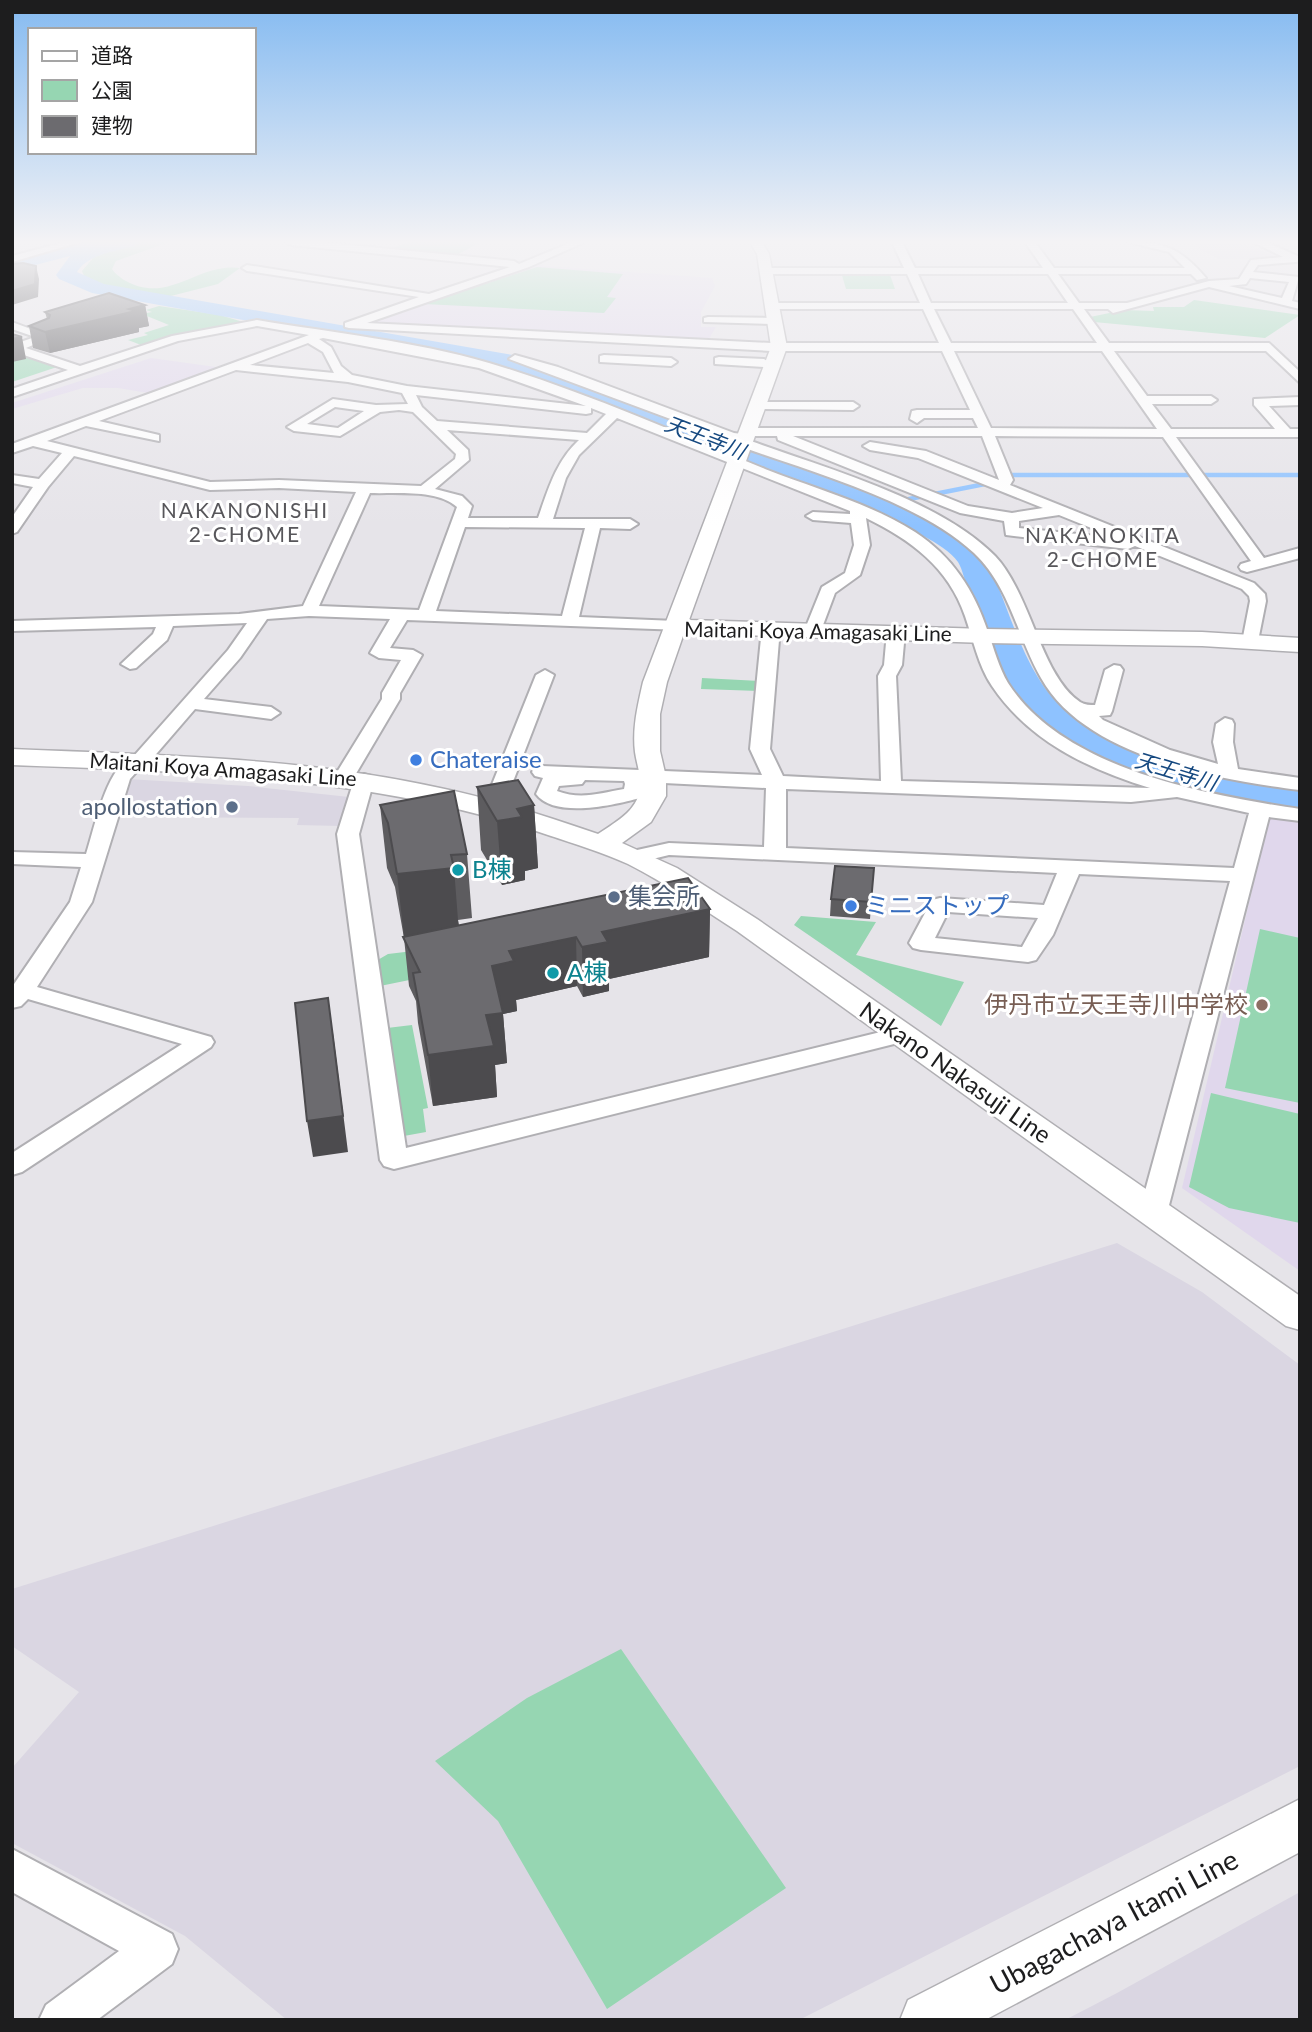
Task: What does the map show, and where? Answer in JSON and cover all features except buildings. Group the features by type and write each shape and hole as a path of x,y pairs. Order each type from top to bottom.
{"main road":[{"path":"676,626 779,347 777,337"},
{"name":"Maitani Koya Amagasaki Line","path":"12,757 276,770 354,778 430,791 490,806 601,845 642,816 653,796 639,779 647,751 648,715 655,682 676,626 1251,642 1299,646"},
{"name":"Nakano Nakasuji Line","path":"601,845 661,870 747,925 1300,1316"},
{"name":"Ubagachaya Itami Line","path":"928,2020 1300,1824"}],"street":[{"path":"46,337 14,348 80,370"},
{"path":"12,393 182,337"},
{"path":"12,449 316,337"},
{"path":"339,337 475,363 533,381 615,413 743,447 895,502 934,521 978,548 1011,589 1028,637 1051,681 1066,698 1104,727 1130,741 1193,764 1300,784"},
{"path":"404,337 498,355 554,370 596,371 671,362"},
{"path":"451,345 459,337"},
{"path":"577,337 779,347 1269,347 1300,379"},
{"path":"941,337 1006,480 1002,486"},
{"path":"1100,337 1260,563"},
{"path":"596,371 619,339"},
{"path":"308,340 329,350 334,357 335,368 348,378"},
{"path":"719,361 773,364"},
{"path":"444,374 453,364 475,363"},
{"path":"233,367 348,378 407,390 615,413"},
{"path":"596,371 732,437 743,447 858,514 919,541 949,567 975,614 1000,685 1023,715 1086,756 1177,792 1260,810 1300,815"},
{"path":"407,390 417,409 463,453 462,460 424,491"},
{"path":"1144,400 1211,400"},
{"path":"1293,433 1259,402 1300,401"},
{"path":"376,409 340,432 295,427 333,403 376,409 399,406 417,409"},
{"path":"758,406 853,406"},
{"path":"545,521 563,470 573,453 615,413"},
{"path":"916,414 977,414"},
{"path":"84,422 154,438"},
{"path":"435,425 590,437"},
{"path":"12,429 33,441 71,452 210,486 271,484 424,491 462,502 465,506 460,522 426,615"},
{"path":"1045,433 1055,449"},
{"path":"743,447 779,435 1293,433"},
{"path":"779,435 922,454 1223,574 1248,586 1256,594 1258,601 1251,642"},
{"path":"779,435 965,510 1012,518 1061,510"},
{"path":"12,529 42,484 71,452"},
{"path":"12,479 42,484"},
{"path":"309,611 365,488"},
{"path":"813,516 858,514"},
{"path":"814,629 828,590 852,575 862,545 858,514"},
{"path":"1012,518 1011,532 1150,545"},
{"path":"460,522 630,524"},
{"path":"570,620 594,523"},
{"path":"1223,574 1300,553"},
{"path":"12,626 239,619 309,611 676,626"},
{"path":"402,614 379,653 413,655 391,693 391,699 354,778 348,834 394,1160 901,1035"},
{"path":"12,1166 202,1042 19,988 81,902 121,777 233,654 261,615"},
{"path":"130,664 161,636 167,621"},
{"path":"771,628 760,749 776,783 775,853"},
{"path":"891,786 887,676 893,665 896,632"},
{"path":"1080,710 1103,711 1114,670"},
{"path":"490,806 529,737 536,686"},
{"path":"190,703 271,713"},
{"path":"1225,724 1223,742 1229,772"},
{"path":"542,772 639,779 1131,796 1177,792"},
{"path":"1153,1213 1260,810"},
{"path":"636,858 669,849 1241,875"},
{"path":"12,858 92,861"},
{"path":"1051,912 940,905 921,943 1028,955 1042,934 1071,867"},
{"path":"12,1869 158,1950 61,2020"}],"shaded area":[{"path":"614,337 710,337 707,342"},
{"path":"151,358 223,368 154,394 118,388 83,388 12,409 12,403"},
{"name":"apollostation","path":"127,779 248,786 349,797 340,826 297,825 299,818 115,817"},
{"name":"伊丹市立天王寺川中学校","path":"1269,818 1300,822 1300,1271 1182,1188"},
{"path":"1117,1243 1202,1292 1300,1365 1300,1766 799,2020 287,2020 185,1936 12,1843 12,1768 79,1692 12,1646 12,1589"},
{"path":"1300,1892 1300,2020 1065,2020 1117,1993"}],"green space":[{"path":"141,337 177,337 141,345 128,340"},
{"path":"23,354 57,367 12,382 12,357"},
{"path":"702,678 760,681 759,691 701,689"},
{"path":"801,916 876,922 856,955 964,982 941,1026 794,925"},
{"path":"1260,929 1300,938 1300,1103 1225,1088"},
{"path":"455,946 527,956 380,986 376,961 388,954"},
{"path":"412,1025 428,1108 423,1109 426,1132 404,1136 387,1028"},
{"path":"1211,1093 1300,1114 1300,1223 1229,1208 1189,1187"},
{"path":"621,1649 786,1888 607,2009 498,1821 435,1761 527,1698"}],"waterway":[{"name":"天王寺川","path":"371,337 505,360 547,374 891,510 922,525 969,556 1027,688 1061,723 1090,743 1159,772 1232,790 1300,801"},
{"path":"1011,475 1190,475"},
{"path":"1203,475 1300,475"},
{"path":"879,505 990,483"}],"place":[{"name":"Chateraise","path":"416,760"},
{"name":"apollostation","path":"232,807"},
{"name":"B棟","path":"458,870"},
{"name":"集会所","path":"614,897"},
{"name":"ミニストップ","path":"851,906"},
{"name":"A棟","path":"553,973"},
{"name":"伊丹市立天王寺川中学校","path":"1262,1005"}],"district":[{"name":"NAKANONISHI 2-CHOME","path":"245,523"},
{"name":"NAKANOKITA 2-CHOME","path":"1103,548"}]}
